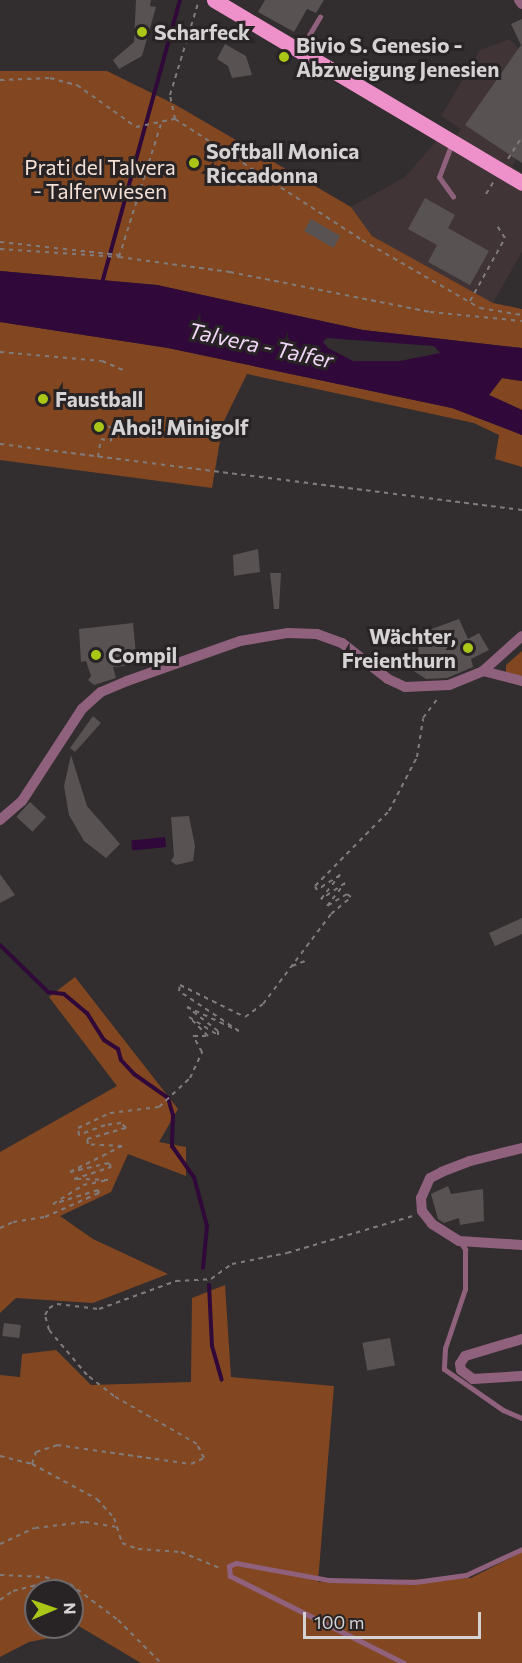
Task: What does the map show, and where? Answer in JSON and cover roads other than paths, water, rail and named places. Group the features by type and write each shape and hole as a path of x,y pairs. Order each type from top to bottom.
{"main road":[{"path":"214,0 522,183"}],"street":[{"path":"519,0 522,4"},
{"path":"0,820 22,801 82,710 101,692 240,641 288,633 317,634 363,656 388,679 405,687 449,685 483,671 522,636"},
{"path":"483,671 522,681"},
{"path":"522,1148 470,1161 430,1178 421,1198 422,1211 432,1224 459,1241 522,1245"},
{"path":"522,1339 465,1356 461,1370 465,1380 522,1376"}],"lane":[{"path":"299,52 320,17"},
{"path":"453,142 439,177 453,196"},
{"path":"459,1241 465,1249 465,1289 442,1361 444,1369 465,1380 502,1410 522,1418"},
{"path":"404,1663 230,1576 227,1571 237,1563 329,1580 415,1582 466,1575 522,1549"}],"water":[{"name":"Talvera - Talfer","path":"0,271 157,285 363,330 522,348 522,381 502,378 489,395 522,410 522,435 452,408 168,348 0,322","holes":["327,338 434,346 440,353 400,361 353,361 328,348 323,342"]},
{"path":"165,837 166,847 132,850 131,841"}],"waterway":[{"path":"102,283 180,0"},
{"path":"0,945 48,992 64,994 87,1013 104,1040 118,1049 121,1060 134,1074 168,1098 173,1115 172,1146 194,1177 207,1226 203,1268"},
{"path":"209,1285 212,1346 222,1380"}],"place":[{"name":"Scharfeck","path":"142,32"},
{"name":"Bivio S. Genesio - Abzweigung Jenesien","path":"284,57"},
{"name":"Softball Monica Riccadonna","path":"194,163"},
{"name":"Faustball","path":"43,399"},
{"name":"Ahoi! Minigolf","path":"99,427"},
{"name":"Wächter, Freienthurn","path":"468,648"},
{"name":"Compil","path":"96,655"}],"park label":[{"name":"Prati del Talvera - Talferwiesen","path":"100,179"}]}
